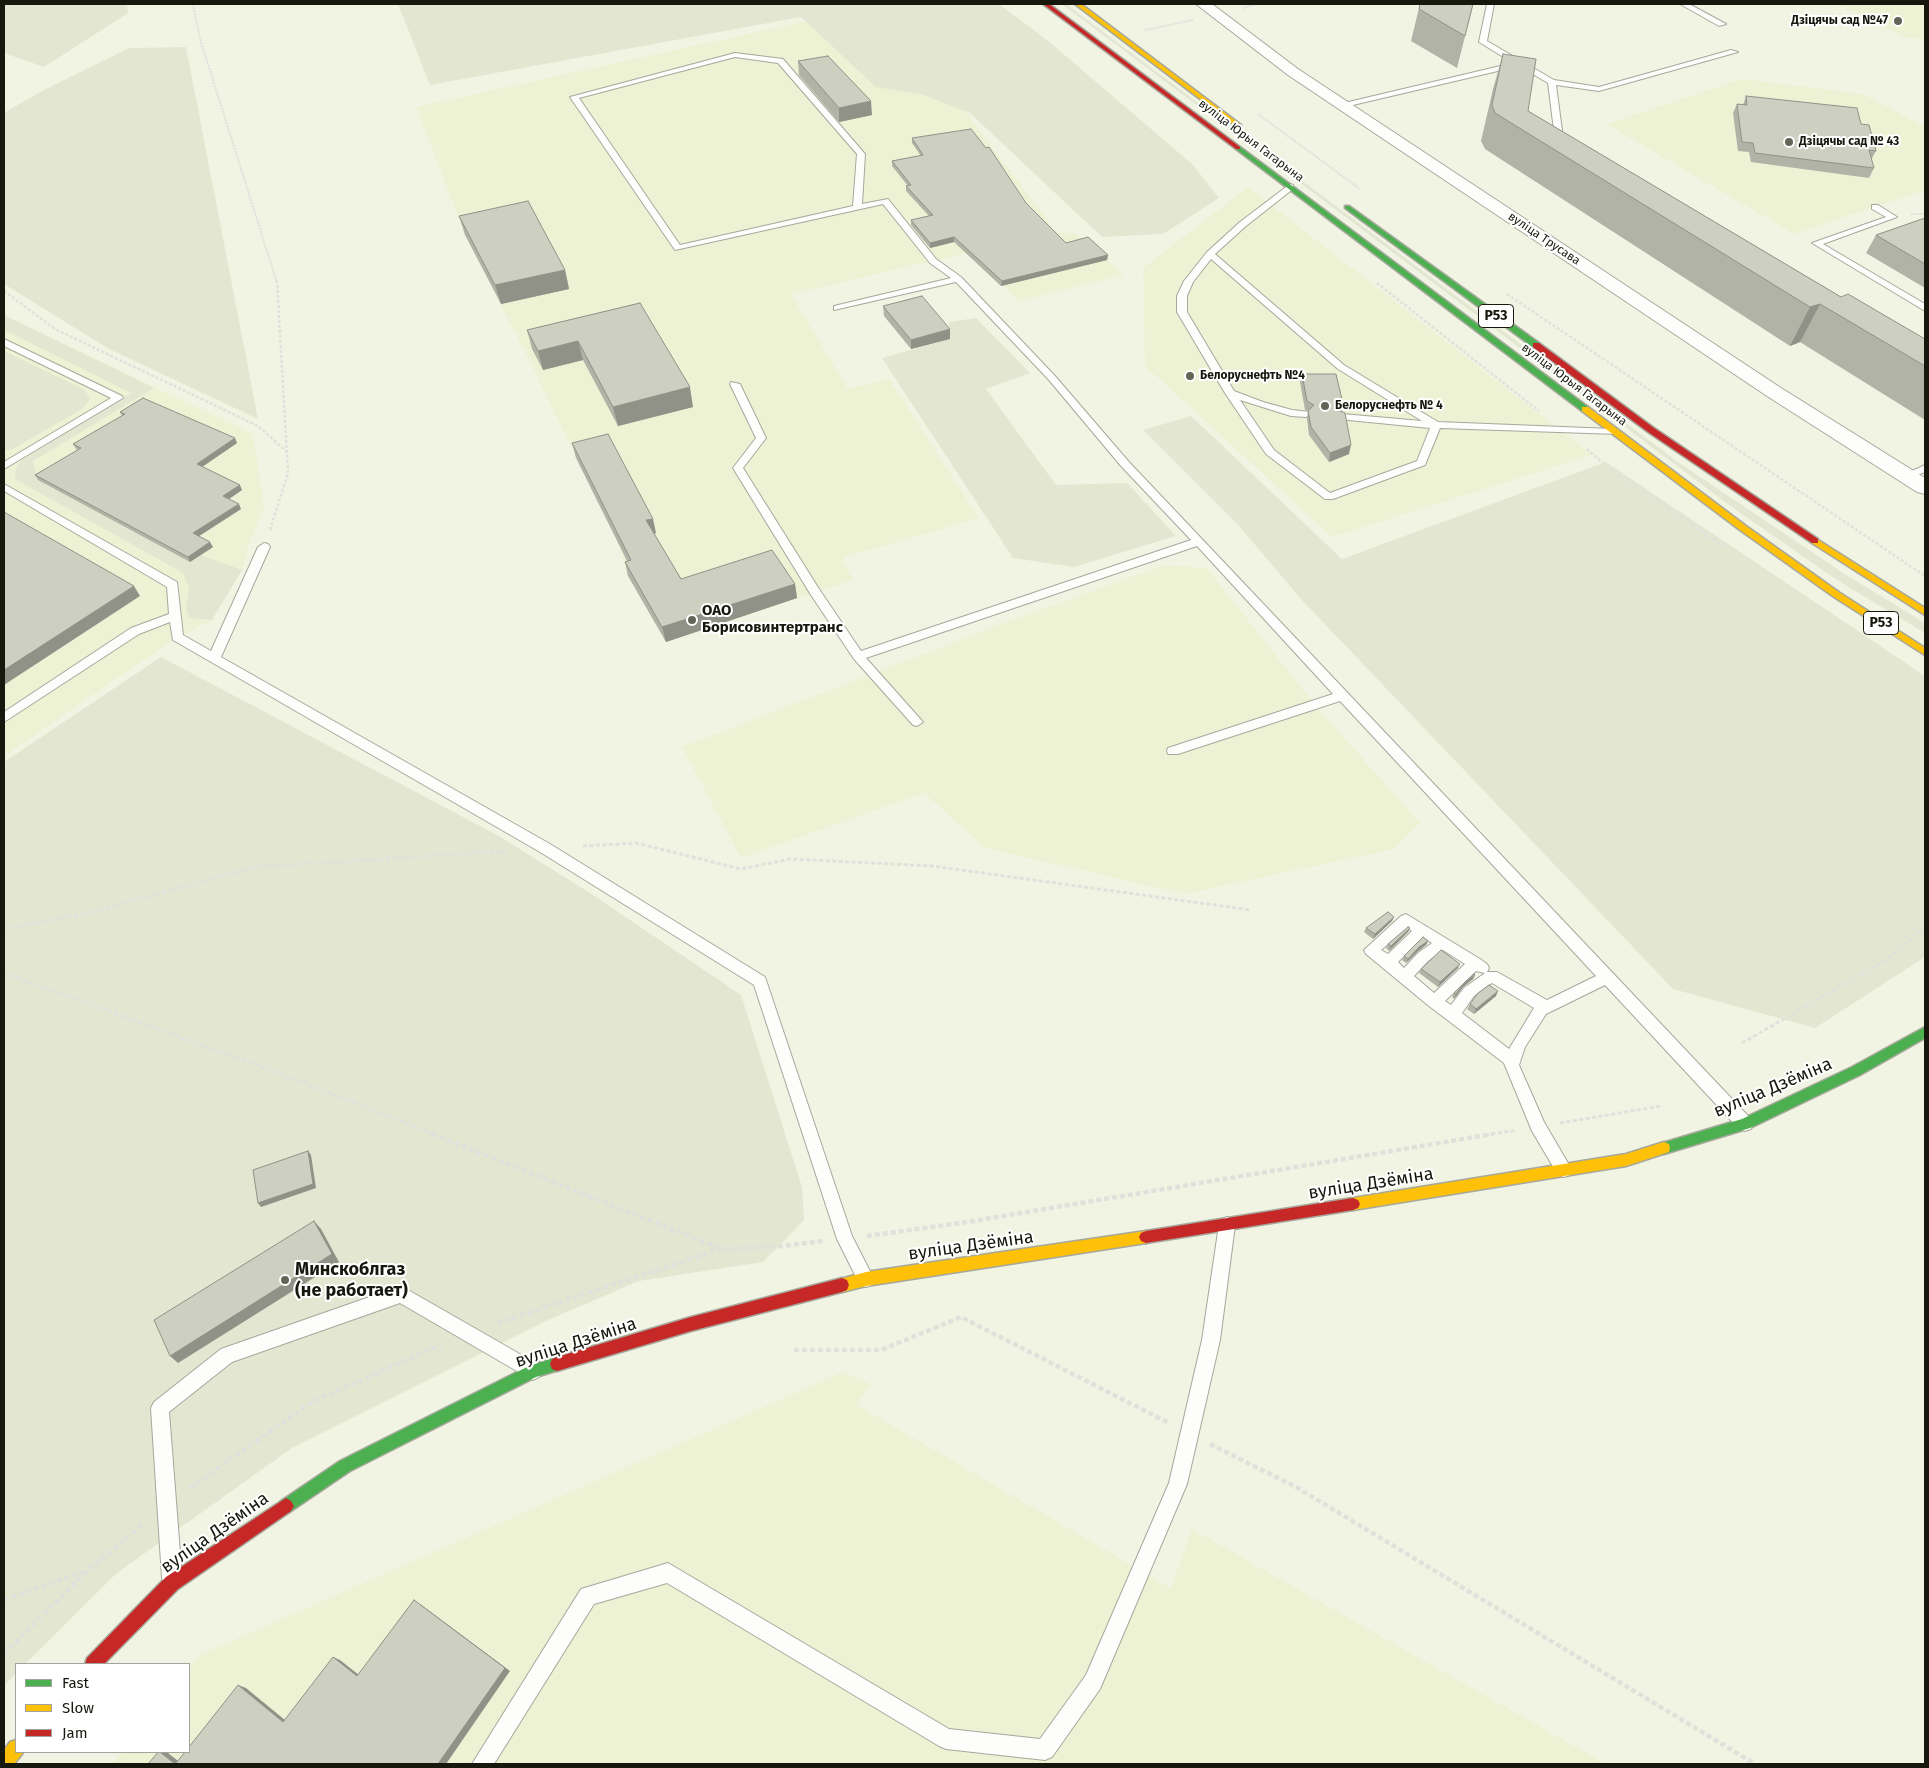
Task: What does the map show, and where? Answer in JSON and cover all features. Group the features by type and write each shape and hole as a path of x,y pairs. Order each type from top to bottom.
{"main road":[{"name":"вуліца Юрыя Гагарына","path":"1046,4 1613,432 1837,595 1925,652"},
{"name":"вуліца Юрыя Гагарына","path":"1078,4 1249,133"},
{"name":"вуліца Юрыя Гагарына","path":"1334,198 1659,436 1779,518 1925,612"},
{"name":"вуліца Дзёміна","path":"93,1663 172,1583 345,1466 534,1371 692,1324 866,1279 1227,1225 1626,1160 1744,1124 1856,1072 1925,1032"},
{"path":"4,1763 15,1749"}],"street":[{"name":"вуліца Трусава","path":"1203,4 1293,72 1343,106 1774,392 1907,470 1925,487"}],"lane":[{"path":"1490,4 1483,42 1552,82 1599,89 1734,52"},
{"path":"1684,4 1722,24"},
{"path":"857,208 861,154 780,60 735,56 574,97 678,248 857,208 885,201 933,261 958,279 1052,378 1125,464 1744,1124"},
{"path":"1343,106 1518,63"},
{"path":"1552,82 1562,158"},
{"path":"1290,187 1243,224 1210,254 1189,281 1182,296 1182,312 1230,392 1270,452 1329,497 1422,463 1436,426"},
{"path":"1875,206 1893,217 1816,243 1925,308"},
{"path":"1210,254 1341,367 1436,426"},
{"path":"837,308 958,279"},
{"path":"4,342 118,398 4,466"},
{"path":"735,384 761,438 738,468 815,592 858,656 917,722"},
{"path":"1230,392 1259,404 1290,413 1306,414"},
{"path":"1342,417 1436,426 1613,432"},
{"path":"4,487 173,585 176,638 545,848 760,981 845,1239 866,1279"},
{"path":"858,656 1199,541"},
{"path":"214,658 264,548"},
{"path":"4,718 135,631 175,616"},
{"path":"1173,751 1342,696"},
{"path":"1512,1060 1453,1014 1434,1002 1371,950 1406,920 1443,942 1492,976 1546,1007"},
{"path":"1389,963 1422,930"},
{"path":"1405,977 1423,957 1443,942"},
{"path":"1434,1002 1475,963"},
{"path":"1453,1014 1469,992 1492,976"},
{"path":"1564,1170 1538,1126 1511,1064 1518,1044 1541,1010 1606,978"},
{"path":"482,1764 588,1596 668,1573 946,1739 1045,1750 1093,1682 1178,1484 1210,1340 1227,1225"},
{"path":"172,1583 160,1408 227,1355 401,1294 534,1371"}],"path":[{"path":"193,4 200,39 278,285 288,473 264,548"},
{"path":"1144,30 1152,36"},
{"path":"1256,112 1368,194"},
{"path":"4,290 55,329 258,426 287,451"},
{"path":"1504,292 1925,576"},
{"path":"1742,1043 1884,962 1925,927"},
{"path":"4,1654 87,1571 166,1504 310,1403 467,1332 722,1249"},
{"path":"794,1350 881,1350 960,1317 1296,1486 1755,1764"},
{"path":"4,1600 87,1571"}],"shaded area":[{"path":"4,4 127,4 128,13 44,67 4,53"},
{"path":"398,4 999,4 1047,40 1192,164 1219,198 1163,234 1102,237 970,113 924,95 876,87 801,17 430,85"},
{"path":"884,4 1057,233 1075,233 1124,275 1020,301 967,253 791,294 848,389 889,379 979,518 842,558 853,580 666,642 628,576 619,544 525,352 465,235 416,107"},
{"path":"1062,4 1066,4 1678,462 1846,575 1925,623 1925,633 1837,580 1729,505"},
{"name":"Дзіцячы сад №47","path":"1837,4 1925,4 1925,40 1904,37"},
{"path":"186,47 258,419 109,349 4,284 4,113 42,91 129,48"},
{"path":"1742,79 1863,94 1925,127 1925,190 1794,234 1606,124"},
{"path":"1248,187 1592,455 1332,537 1145,366 1143,268"},
{"path":"4,315 253,434 264,507 248,547 242,570 212,620 176,638 4,756"},
{"path":"4,315 154,388 33,461 38,480 190,562 201,555 242,570 212,620 189,618 186,609 189,588 183,573 15,479 16,469 22,460 131,393 4,330"},
{"path":"976,318 1030,373 986,389 1056,485 1127,483 1176,536 1074,567 1013,558 882,358 950,339 949,322"},
{"path":"4,351 85,390 90,399 82,409 13,449 4,451"},
{"path":"1191,416 1342,559 1606,462 1925,676 1925,957 1815,1028 1673,989 1300,598 1240,527 1143,430"},
{"path":"1164,565 1207,568 1315,705 1420,823 1394,849 1185,894 985,848 924,793 741,858 682,747 1007,622"},
{"path":"161,657 499,836 590,893 741,995 802,1187 804,1220 763,1262 639,1281 548,1320 292,1448 117,1573 26,1663 15,1663 15,1674 4,1686 4,762"},
{"path":"843,1372 871,1384 857,1405 1171,1588 1192,1529 1606,1764 112,1764 121,1753 190,1753 190,1668 200,1655"}],"building":[{"path":"1420,4 1473,4 1465,36 1419,9"},
{"path":"1503,54 1536,59 1528,111 1841,297 1848,294 1925,339 1925,366 1820,304 1810,307 1495,113 1492,105"},
{"path":"828,56 871,101 839,108 798,61"},
{"path":"1746,96 1857,108 1861,124 1869,125 1876,151 1869,150 1874,168 1755,153 1753,143 1742,142 1737,104 1747,105"},
{"path":"971,129 986,148 989,147 1026,203 1066,243 1088,237 1108,255 1002,281 954,237 930,243 911,220 933,215 906,186 911,185 892,161 923,155 912,138"},
{"path":"528,201 565,270 495,285 459,216"},
{"path":"1925,218 1925,264 1876,235"},
{"path":"922,296 950,329 911,340 883,306"},
{"path":"640,303 690,387 613,407 578,341 538,351 527,330"},
{"path":"1302,374 1336,374 1343,404 1337,410 1345,413 1351,445 1330,453 1311,427 1308,411 1314,405 1307,401"},
{"path":"143,398 235,438 197,464 240,485 223,496 239,504 193,533 210,542 188,557 35,475 81,448 73,444 125,414 120,412"},
{"path":"608,434 653,519 646,520 681,579 772,550 795,584 662,627 625,562 631,560 572,443"},
{"path":"4,512 134,586 4,670"},
{"path":"1388,912 1394,917 1375,934 1366,928"},
{"path":"1408,927 1410,928 1391,946 1388,944"},
{"path":"1423,937 1428,941 1419,947 1408,959 1404,956"},
{"path":"1441,950 1460,964 1440,982 1421,969"},
{"path":"1489,985 1498,991 1476,1009 1470,1004 1478,993"},
{"path":"308,1151 313,1184 258,1203 253,1170"},
{"path":"314,1221 332,1254 170,1356 154,1320"},
{"path":"414,1600 505,1668 438,1764 175,1764 184,1753 190,1753 190,1746 238,1685 283,1722 333,1657 357,1676"},
{"path":"157,1753 161,1753 175,1764 148,1764"}],"traffic: fast":[{"path":"1238,148 1585,409"},
{"path":"1347,207 1536,345"},
{"path":"1664,1148 1745,1124 1856,1071 1925,1032"},
{"path":"286,1506 345,1466 534,1371 557,1364"}],"traffic: slow":[{"path":"1078,4 1239,126"},
{"path":"1585,409 1743,528 1837,595 1925,652"},
{"path":"1815,541 1925,612"},
{"path":"1353,1204 1626,1160 1664,1148"},
{"path":"842,1285 866,1279 1146,1237"},
{"path":"4,1763 15,1749"}],"traffic: jam":[{"path":"1046,4 1238,148"},
{"path":"1536,345 1651,430 1815,541"},
{"path":"1146,1237 1353,1204"},
{"path":"557,1364 691,1324 842,1285"},
{"path":"94,1663 172,1583 286,1506"}],"place":[{"name":"Дзіцячы сад №47","path":"1898,21"},
{"name":"Дзіцячы сад № 43","path":"1789,142"},
{"name":"Белоруснефть №4","path":"1190,376"},
{"name":"Белоруснефть № 4","path":"1325,406"},
{"name":"ОАО Борисовинтертранс","path":"692,620"},
{"name":"Минскоблгаз (не работает)","path":"285,1280"}]}
